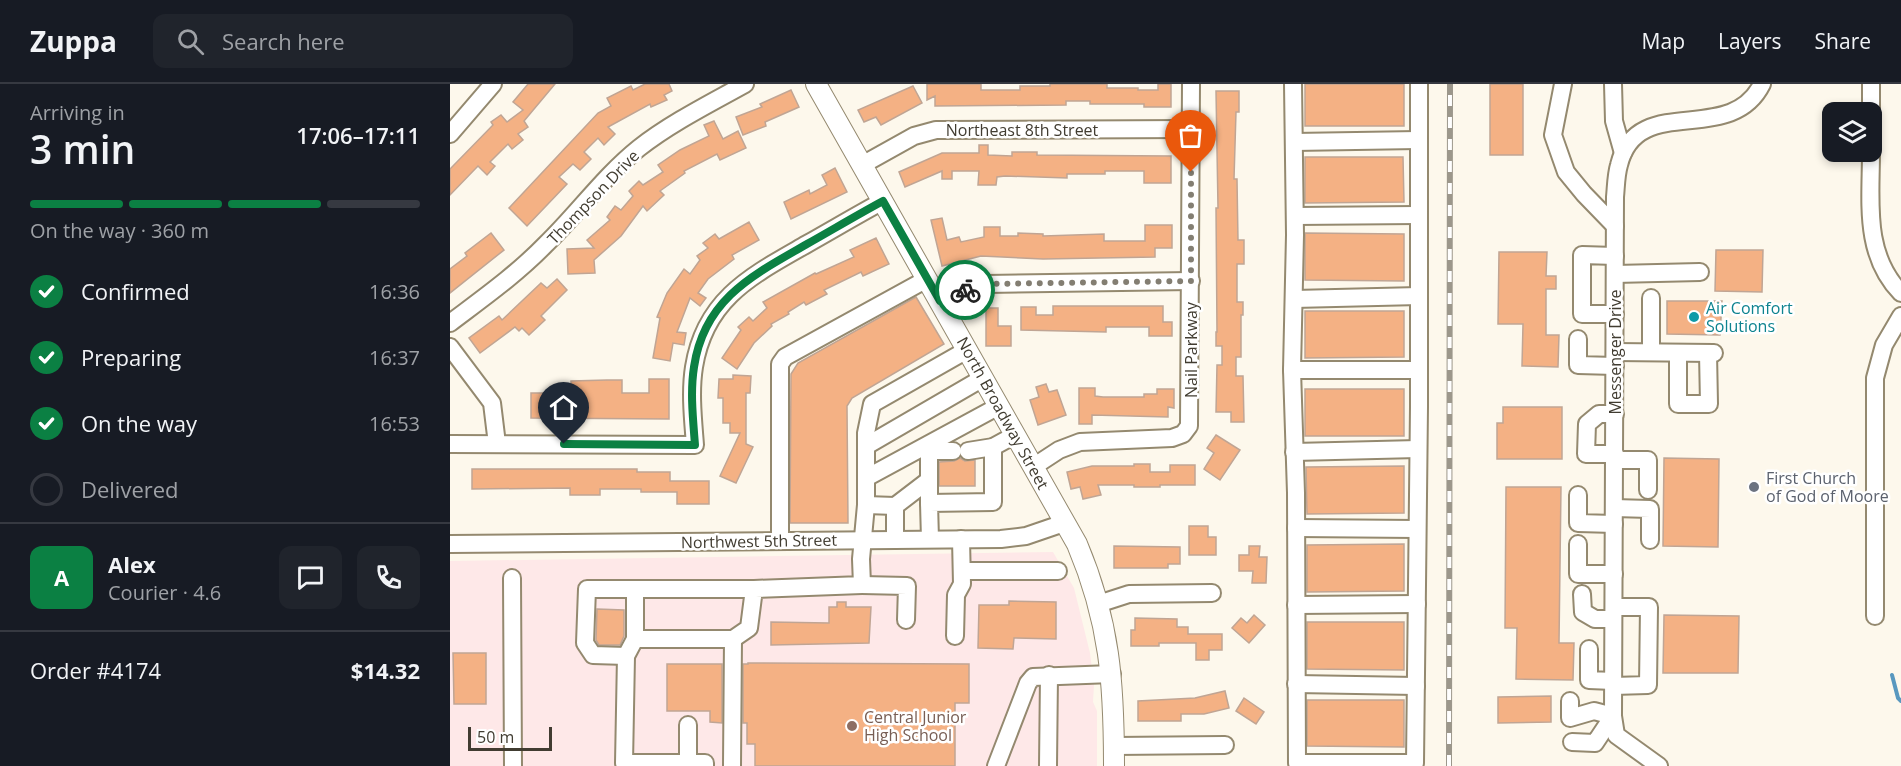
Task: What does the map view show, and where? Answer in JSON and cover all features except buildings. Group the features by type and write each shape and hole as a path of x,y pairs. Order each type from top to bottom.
{"main road":[{"name":"North Broadway Street","path":"816,84 1077,544 1098,604 1112,674 1114,766"}],"street":[{"path":"450,134 493,84"},
{"name":"Thompson Drive","path":"450,323 520,268 559,232 615,169 638,149 663,131 745,84"},
{"name":"Nail Parkway","path":"1033,467 1059,450 1080,442 1164,439 1183,434 1189,426 1191,84"},
{"path":"1293,84 1295,216 1292,370 1296,528 1297,763 1415,763 1419,84"},
{"path":"1563,84 1553,135 1566,172 1615,226"},
{"path":"1613,84 1614,121 1623,153"},
{"path":"1623,153 1636,136 1653,126 1672,121 1698,120 1729,114 1754,97 1762,84"},
{"path":"1871,84 1871,102"},
{"name":"Northeast 8th Street","path":"862,165 914,136 936,130 1191,129"},
{"path":"1294,142 1418,140"},
{"name":"Messenger Drive","path":"1613,716 1615,226 1617,180 1623,153"},
{"path":"1871,162 1871,218 1874,243 1881,262 1901,293"},
{"path":"450,444 695,445 694,367 703,335 721,305 732,291 763,269 883,201"},
{"path":"1295,216 1418,214"},
{"path":"1615,256 1582,255 1582,314 1615,314"},
{"path":"1615,274 1700,272"},
{"path":"780,541 780,364 785,357 927,279"},
{"path":"940,301 986,284 1191,281"},
{"path":"1294,299 1419,296"},
{"path":"1651,352 1652,298"},
{"path":"1875,616 1875,378 1884,345 1901,316"},
{"path":"1578,339 1578,365 1651,352 1711,353 1709,404 1678,404 1678,353"},
{"path":"450,347 492,403 497,444"},
{"path":"862,585 861,559 866,506 866,432 872,404 967,350"},
{"path":"1292,370 1419,370"},
{"path":"866,446 983,378"},
{"path":"866,478 929,448 999,406"},
{"path":"1615,414 1599,414 1587,424 1586,454 1648,459 1648,489"},
{"path":"929,448 960,451 993,447 1015,435"},
{"path":"929,503 993,502 993,447"},
{"path":"929,448 930,539"},
{"path":"1294,452 1418,449"},
{"path":"866,506 895,506 928,480"},
{"path":"1578,495 1578,523 1650,509 1650,540"},
{"path":"895,506 895,540"},
{"name":"Northwest 5th Street","path":"450,544 961,539 1026,536 1064,523"},
{"path":"1296,528 1417,529"},
{"path":"956,636 956,595 962,584 961,539"},
{"path":"1578,544 1578,574 1614,574"},
{"path":"962,571 1058,572"},
{"path":"512,578 513,766"},
{"path":"626,656 593,655 585,643 587,589 754,590 862,585 907,586 906,620"},
{"path":"635,589 635,639 626,656 624,763 705,763 705,766"},
{"path":"635,639 733,639 750,628 754,590"},
{"path":"1098,604 1129,594 1212,593"},
{"path":"1582,594 1583,612 1595,619 1648,607 1648,685 1589,680 1589,649"},
{"path":"1296,605 1417,604"},
{"path":"732,766 733,639"},
{"path":"996,766 1028,682 1035,676 1112,674"},
{"path":"1048,675 1048,766"},
{"path":"1296,684 1416,686"},
{"path":"1570,701 1570,718 1594,711 1613,716"},
{"path":"1572,742 1595,743 1613,716"},
{"path":"1613,716 1616,735 1659,766"},
{"path":"688,725 688,763"},
{"path":"1114,746 1225,745"}],"shaded area":[{"path":"1053,552 1074,588 1090,653 1094,685 1093,702 1097,711 1097,766 450,766 450,561"}],"waterway":[{"path":"1892,675 1898,698 1901,701"}],"railway":[{"path":"1449,766 1450,84"}],"way so far":[{"path":"965,290 986,284 1191,281 1191,172"}],"place":[{"name":"Air Comfort Solutions","path":"1694,317"},
{"name":"First Church of God of Moore","path":"1754,487"},
{"name":"Central Junior High School","path":"852,726"}],"route":[{"path":"564,444 695,445 694,367 703,335 721,305 732,291 763,269 883,201 940,301 965,290"}]}
